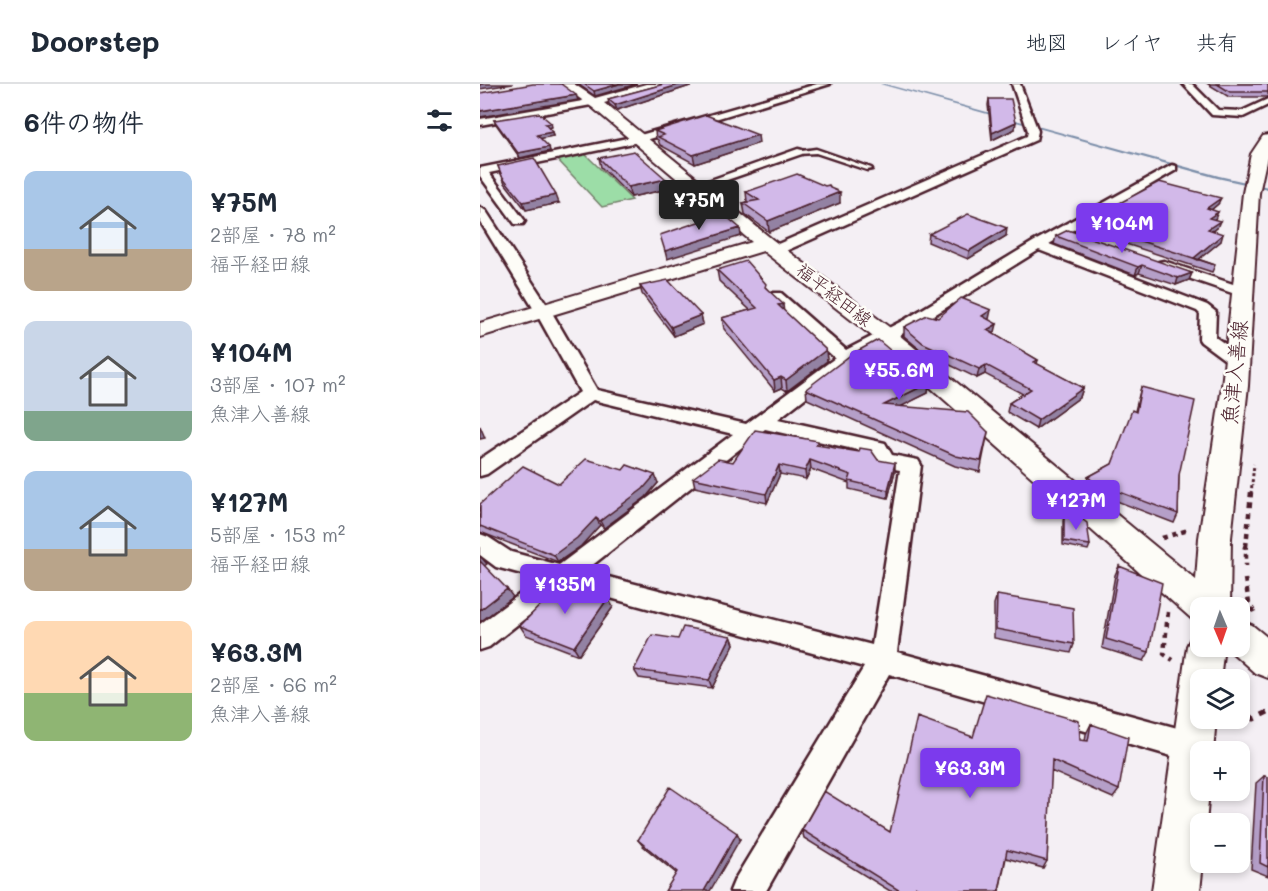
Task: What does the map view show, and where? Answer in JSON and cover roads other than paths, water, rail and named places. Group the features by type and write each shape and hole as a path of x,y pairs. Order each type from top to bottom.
{"main road":[{"name":"福平経田線","path":"566,84 594,102 771,247 885,335 1192,597"},
{"path":"594,102 660,84"},
{"name":"魚津入善線","path":"1212,597 1215,538 1249,281 1252,185 1259,154 1268,139"},
{"path":"480,330 771,247"},
{"path":"1250,645 1268,661"},
{"path":"1176,891 1190,765"}],"street":[{"path":"519,221 481,171 639,140 826,84"},
{"path":"771,247 1032,138 1033,131 1016,84"},
{"path":"1187,84 1215,113 1253,114 1268,102"},
{"path":"480,122 493,115 594,102"},
{"path":"697,187 798,152"},
{"path":"480,639 845,358 912,322 1038,245 1172,168"},
{"path":"480,211 543,311 590,394"},
{"path":"1065,230 1087,237"},
{"path":"1038,245 1202,308 1208,312 1207,339 1238,362"},
{"path":"1151,260 1249,281"},
{"path":"776,296 845,358"},
{"path":"480,469 590,394 756,427 878,448 885,461 911,465 883,660 747,891"},
{"path":"480,543 504,560 883,660 1190,746"}],"lane":[{"path":"798,152 816,151 869,169"}],"waterway":[{"path":"882,84 1218,177 1268,188"}]}
